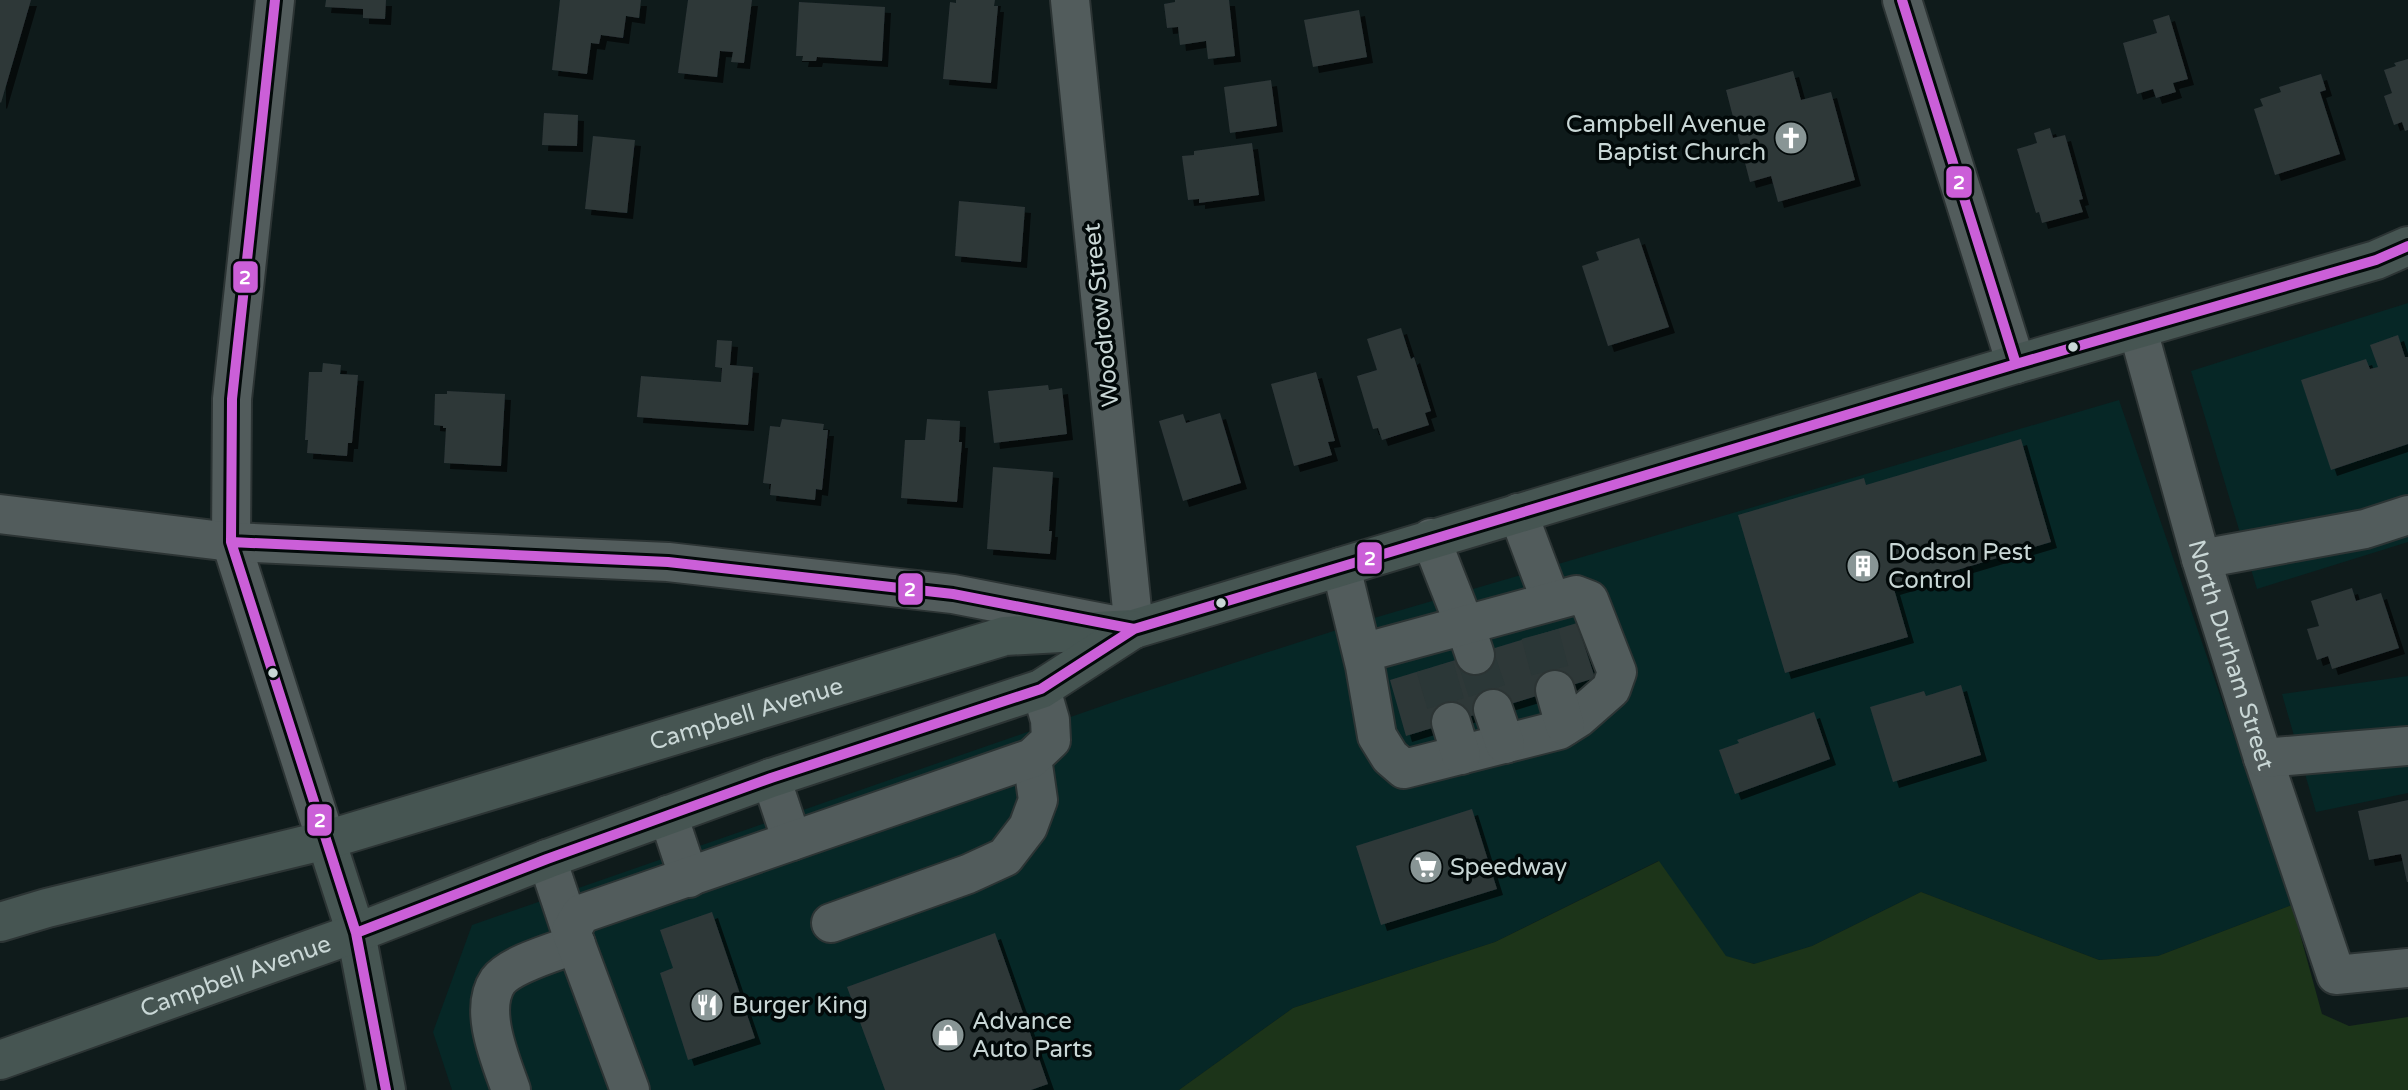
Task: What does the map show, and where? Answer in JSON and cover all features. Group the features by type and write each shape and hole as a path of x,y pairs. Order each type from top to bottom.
{"main road":[{"name":"Campbell Avenue","path":"0,922 47,908 326,840 1005,636 1134,629 2016,364 2375,260 2408,246"},
{"name":"Campbell Avenue","path":"0,1060 356,933 547,859 771,778 1041,689 1134,629"},
{"path":"326,840 356,933 386,1090"}],"street":[{"path":"275,0 232,399 231,542 326,840"},
{"name":"Woodrow Street","path":"1070,0 1134,629"},
{"path":"1902,0 2016,364"},
{"name":"North Durham Street","path":"2138,330 2201,559 2263,758 2336,975 2408,968"},
{"path":"1518,513 1541,614"},
{"name":"Campbell Avenue","path":"0,514 231,542 668,562 953,594 1134,629"},
{"path":"2201,559 2365,529 2408,515"},
{"path":"1432,538 1449,590 1470,640"},
{"path":"1341,567 1362,653 1377,736 1390,757 1404,769 1456,738 1499,727 1559,730 1560,708 1578,718 1611,689 1617,672 1589,600 1576,594 1541,614 1470,640 1430,651 1362,653"},
{"path":"511,1090 496,1048 489,1009 498,981 522,964 573,938 581,914 1032,758 1051,740 1050,720 1041,689"},
{"path":"2263,758 2408,746"},
{"path":"831,923 968,874 1004,857 1028,827 1038,800 1032,758"},
{"path":"771,778 792,841"},
{"path":"668,815 689,878"},
{"path":"547,859 573,938 630,1090"}],"shaded area":[{"path":"2408,303 2408,542 2257,589 2191,371"},
{"path":"2119,400 2292,905 2158,956 2099,960 1921,892 1812,946 1755,964 1726,957 1658,861 1495,942 1293,1008 1179,1090 452,1090 433,1032 472,925 1125,698 1374,618"},
{"path":"2408,676 2408,793 2316,812 2282,694"}],"green space":[{"path":"1659,861 1726,956 1754,964 1812,946 1921,892 2099,960 2158,956 2292,905 2322,1014 2349,1026 2408,1017 2408,1090 1179,1090 1293,1008 1495,942"}],"building":[{"path":"0,0 31,0 1,103 0,102"},
{"path":"326,0 386,0 385,19 363,18 363,9 325,7"},
{"path":"560,0 641,0 639,18 626,16 623,38 601,35 599,44 591,43 587,74 552,70"},
{"path":"688,0 752,0 744,63 731,62 733,52 720,51 717,77 678,73"},
{"path":"956,0 995,0 994,6 998,6 991,83 943,79 950,2 956,3"},
{"path":"1175,0 1229,0 1235,56 1208,59 1206,41 1180,45 1178,27 1167,28 1164,4"},
{"path":"799,2 885,7 882,61 817,57 816,61 802,61 803,56 796,56"},
{"path":"1359,10 1367,57 1313,67 1304,20"},
{"path":"2169,15 2188,79 2173,83 2176,92 2156,98 2153,89 2137,94 2123,43 2157,33 2153,20"},
{"path":"2408,59 2408,130 2405,131 2402,122 2394,125 2384,96 2392,93 2384,70 2396,66 2394,63"},
{"name":"Campbell Avenue Baptist Church","path":"1793,71 1801,100 1831,92 1855,180 1778,202 1771,176 1750,182 1726,90"},
{"path":"2321,74 2326,90 2320,92 2340,154 2275,175 2254,109 2263,106 2260,99 2281,92 2279,87"},
{"path":"1271,80 1277,126 1230,133 1224,87"},
{"path":"544,113 578,115 577,146 542,145"},
{"path":"2050,128 2053,138 2065,135 2083,199 2079,200 2083,212 2042,223 2039,212 2036,213 2017,149 2037,143 2034,133"},
{"path":"593,136 635,140 627,213 585,209"},
{"path":"1252,143 1259,195 1199,203 1199,199 1188,200 1182,156 1194,155 1194,151"},
{"path":"959,201 1025,207 1021,262 955,256"},
{"path":"1639,238 1669,327 1608,346 1582,266 1599,260 1596,252"},
{"path":"1401,328 1411,359 1414,357 1431,411 1425,413 1429,425 1382,440 1378,428 1373,429 1357,376 1377,370 1367,339"},
{"path":"2398,335 2405,357 2408,357 2408,444 2331,470 2301,380 2366,359 2370,369 2378,367 2370,345"},
{"path":"717,340 732,341 730,365 753,367 748,425 637,417 641,376 721,382 722,368 715,367"},
{"path":"323,363 341,365 340,374 358,375 352,443 348,443 347,456 307,453 308,440 305,440 309,372 322,372"},
{"path":"1316,372 1335,441 1328,442 1332,455 1294,466 1271,384"},
{"path":"1048,385 1049,390 1062,388 1067,434 994,443 988,391"},
{"path":"447,391 505,394 501,466 444,463 446,428 434,425 435,394 447,394"},
{"path":"1220,413 1241,483 1183,501 1159,421 1183,414 1186,423"},
{"path":"782,419 824,424 823,430 828,430 822,490 816,489 815,500 770,495 771,484 763,483 770,426 780,427"},
{"path":"927,419 960,421 959,442 962,442 957,502 901,498 905,440 925,440"},
{"name":"Dodson Pest Control","path":"2021,439 2051,542 1894,589 1908,637 1785,673 1738,515 1864,478 1866,485"},
{"path":"993,467 1053,472 1050,554 987,549"},
{"path":"2352,588 2356,601 2381,593 2399,648 2332,669 2328,656 2317,660 2307,629 2319,626 2311,601"},
{"path":"1577,623 1595,678 1406,736 1390,680"},
{"path":"1961,685 1981,755 1893,782 1870,707 1924,691 1926,696"},
{"path":"1814,712 1830,759 1735,794 1719,750 1739,743 1737,740"},
{"path":"2408,800 2407,882 2401,854 2369,860 2358,811"},
{"name":"Speedway","path":"1472,809 1497,889 1381,925 1356,846"},
{"name":"Burger King","path":"712,912 755,1038 688,1060 660,973 673,968 660,930"},
{"name":"Advance Auto Parts","path":"995,933 1048,1084 1031,1090 885,1090 847,987"}],"tunnel":[{"path":"1540,634 1555,690"},
{"path":"1475,655 1493,709"},
{"path":"1435,667 1451,722"}],"transit line":[{"name":"2","path":"275,0 232,399 231,542 356,933 386,1090"},
{"name":"2","path":"1902,0 2016,364"},
{"name":"2","path":"356,933 547,859 771,778 1041,689 1134,629 2016,364 2376,260 2408,246"},
{"name":"2","path":"231,542 668,562 953,594 1134,629"}],"place":[{"name":"Campbell Avenue Baptist Church","path":"1791,138"},
{"name":"Dodson Pest Control","path":"1863,566"},
{"name":"Speedway","path":"1426,867"},
{"name":"Burger King","path":"707,1005"},
{"name":"Advance Auto Parts","path":"948,1035"}]}
